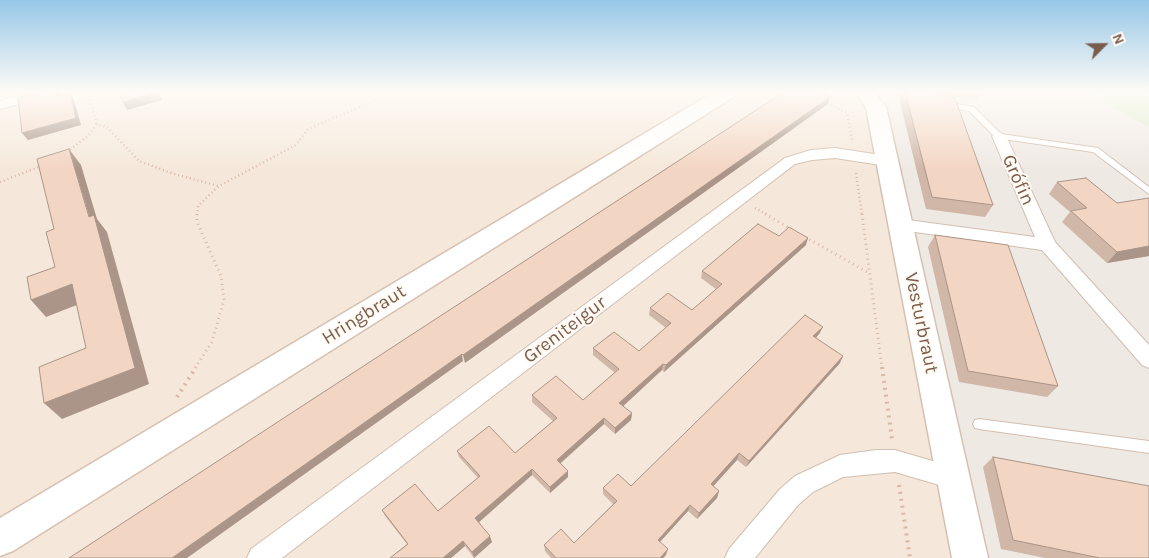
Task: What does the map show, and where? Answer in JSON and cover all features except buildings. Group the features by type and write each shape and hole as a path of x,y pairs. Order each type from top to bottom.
{"main road":[{"name":"Hringbraut","path":"0,538 686,118"},
{"name":"Vesturbraut","path":"878,118 970,558"}],"street":[{"name":"Grófin","path":"999,136 1046,244 1148,358"},
{"name":"Greniteigur","path":"260,558 790,161 822,153 887,161"},
{"path":"900,225 1046,244"},
{"path":"738,558 789,497 804,484 840,466 876,460 895,461 953,478"}],"lane":[{"name":"Grófin","path":"980,118 999,136"},
{"path":"999,136 1095,150 1149,192"},
{"path":"979,424 1149,447"}],"path":[{"path":"95,118 97,124"},
{"path":"183,426 172,406 212,342 220,320 224,300 222,276 197,222 198,206 219,186 296,145 308,129 332,118"},
{"path":"849,118 869,273 910,558"},
{"path":"63,155 88,136 97,124"},
{"path":"97,124 107,127 140,160 174,174 219,186"},
{"path":"0,182 44,165"},
{"path":"739,200 869,273"}],"shaded area":[{"path":"0,118 878,118 970,558 0,558"},
{"path":"878,118 1132,118 1149,127 1149,558 970,558"}],"green space":[{"path":"1132,118 1149,118 1149,127"}]}
